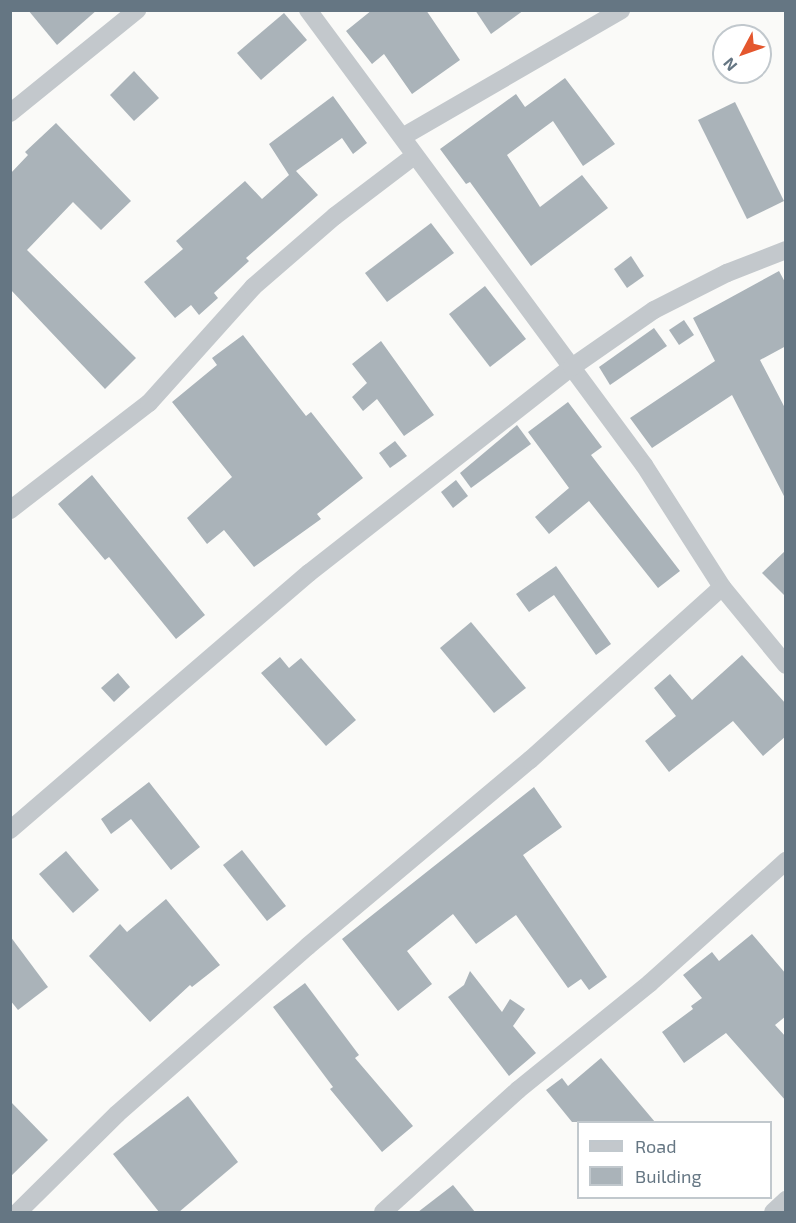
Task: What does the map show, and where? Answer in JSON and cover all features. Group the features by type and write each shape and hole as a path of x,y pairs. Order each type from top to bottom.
{"street":[{"path":"10,113 137,10"},
{"path":"308,10 404,136 414,156 644,465 722,587 786,664"},
{"path":"404,136 621,10"},
{"path":"10,510 150,403 253,287 334,216 414,156"},
{"path":"10,830 309,573 572,368 654,310 727,273 786,250"},
{"path":"18,1212 117,1114 308,946 530,760 722,587"},
{"path":"383,1212 518,1090 650,983 786,861"},
{"path":"773,1212 786,1200"}],"building":[{"path":"28,10 97,10 57,45"},
{"path":"372,10 426,10 460,60 412,94 384,54 372,64 346,31"},
{"path":"475,10 524,10 491,34"},
{"path":"284,13 307,40 261,80 237,53"},
{"path":"134,71 159,98 134,121 110,95"},
{"path":"565,78 615,144 583,166 553,121 507,155 540,207 582,175 608,208 531,266 470,182 466,184 440,149 516,94 525,107"},
{"path":"333,96 367,143 353,154 342,138 296,171 318,195 246,258 249,261 214,293 218,298 199,315 191,305 175,318 144,282 183,249 176,241 245,181 262,199 289,175 269,144"},
{"path":"735,102 784,201 747,219 698,120"},
{"path":"56,123 131,201 101,230 73,202 27,250 136,358 105,389 10,289 10,174 28,155 25,152"},
{"path":"431,223 454,253 387,302 365,273"},
{"path":"631,256 644,276 627,288 614,269"},
{"path":"779,271 786,284 786,346 760,360 786,410 786,500 732,395 652,448 630,418 715,361 693,318"},
{"path":"485,286 526,339 490,367 449,314"},
{"path":"684,320 694,335 679,345 669,330"},
{"path":"654,328 667,346 610,385 599,367"},
{"path":"243,335 306,416 311,412 363,478 317,514 321,519 254,567 224,530 207,544 187,518 232,477 172,402 217,365 212,358"},
{"path":"381,341 434,415 404,436 377,399 363,411 352,397 367,383 352,364"},
{"path":"568,402 602,447 591,455 680,571 658,588 589,501 549,534 535,517 569,488 528,432"},
{"path":"517,425 531,444 471,488 460,473"},
{"path":"395,441 407,456 390,468 379,453"},
{"path":"92,475 205,615 176,639 109,557 105,560 58,504"},
{"path":"456,480 468,496 453,508 441,492"},
{"path":"786,550 786,597 762,573"},
{"path":"556,566 611,644 596,655 554,595 529,612 516,594"},
{"path":"471,622 526,688 494,713 440,648"},
{"path":"742,655 786,704 786,736 763,756 733,721 669,772 645,741 676,716 654,688 670,674 692,700"},
{"path":"280,657 289,668 301,658 356,720 326,746 261,673"},
{"path":"118,673 130,687 114,702 101,688"},
{"path":"149,782 200,847 171,870 131,819 111,834 101,819"},
{"path":"534,787 562,827 523,855 607,977 589,990 581,979 568,988 516,915 476,944 453,914 407,951 432,984 398,1011 342,939"},
{"path":"242,850 286,906 267,921 223,865"},
{"path":"66,851 99,890 73,913 39,874"},
{"path":"166,899 220,965 192,987 190,985 150,1022 89,956 120,924 127,932"},
{"path":"752,934 786,974 786,1016 775,1025 786,1037 786,1101 726,1033 684,1063 662,1032 693,1009 691,1006 702,998 683,975 712,952 719,961"},
{"path":"10,936 48,987 18,1010 10,1000"},
{"path":"470,971 502,1012 510,999 525,1009 513,1026 536,1053 509,1076 448,997 464,985"},
{"path":"305,983 359,1055 355,1058 413,1126 382,1152 330,1089 333,1087 273,1007"},
{"path":"601,1058 654,1121 572,1122 546,1090 562,1078 568,1086"},
{"path":"188,1096 238,1162 179,1212 159,1212 113,1154"},
{"path":"10,1101 48,1140 10,1177"},
{"path":"453,1185 475,1212 418,1212"}]}
